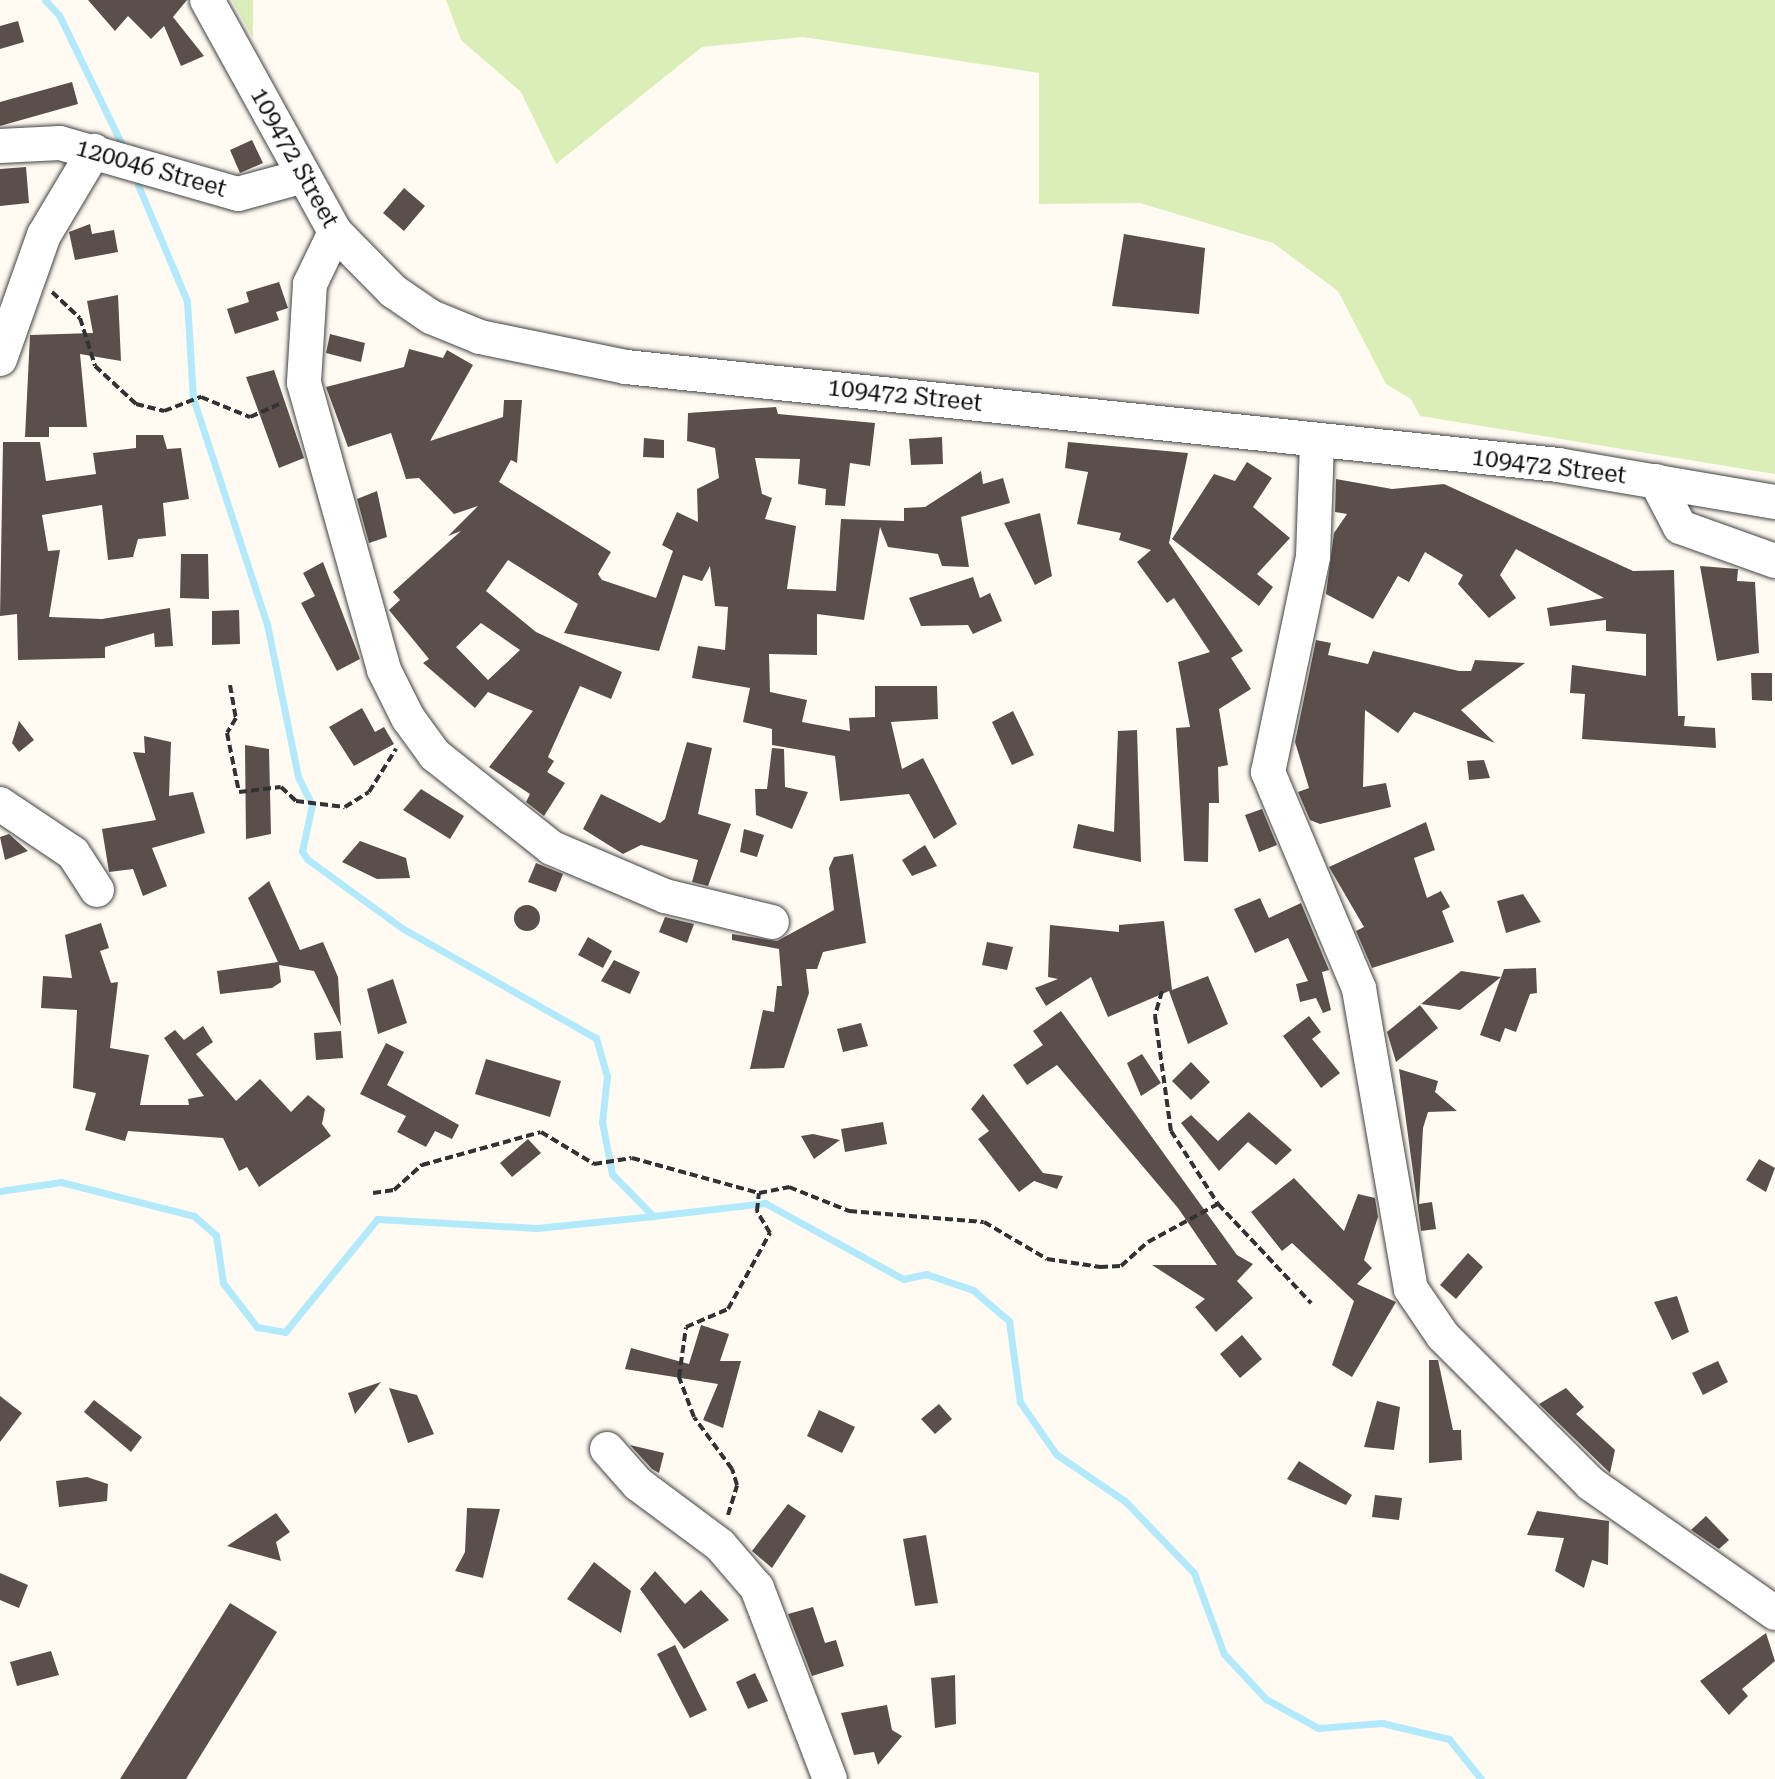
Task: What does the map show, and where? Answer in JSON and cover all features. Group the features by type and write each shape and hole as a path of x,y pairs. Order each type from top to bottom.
{"street":[{"name":"109472 Street","path":"207,0 300,177 335,232 431,317 531,349 626,367 1656,481 1775,502"},
{"name":"120046 Street","path":"0,146 60,143 238,194 300,177"},
{"path":"3,338 25,279 94,151"},
{"path":"335,232 310,284 302,327 310,411 384,670 411,723 435,755 552,848 665,896 772,922"},
{"path":"1317,442 1313,557 1268,772 1359,989 1411,1289 1443,1336 1591,1484 1775,1613"},
{"path":"1656,481 1680,527 1775,561"},
{"path":"0,804 73,853 97,890"},
{"path":"607,1449 638,1484 720,1545 757,1588 830,1779"}],"path":[{"path":"25,279 58,295 80,318 95,366 136,404 164,411 201,397 250,417 287,400 310,411"},
{"path":"230,685 233,782 249,795 281,787 296,801 345,807 369,792 411,723"},
{"path":"1162,991 1155,1016 1171,1131 1218,1204 1311,1303"},
{"path":"373,1193 394,1190 422,1165 541,1132 594,1164 632,1158 759,1193 789,1187 849,1211 984,1222 1047,1259 1100,1267 1121,1266 1148,1242 1218,1204"},
{"path":"720,1545 737,1485 694,1417 679,1377 686,1327 728,1309 770,1233 757,1211 759,1193"}],"green space":[{"path":"232,0 253,0 253,38"},
{"path":"446,0 1775,0 1775,474 1420,416 1411,399 1386,384 1338,291 1273,243 1140,203 1039,204 1039,73 803,37 702,47 556,164 521,92 461,40"}],"building":[{"path":"88,0 187,0 173,17 204,56 181,66 164,26 151,39 128,16 115,31"},
{"path":"18,21 24,42 0,49 0,26"},
{"path":"72,82 78,104 0,126 0,102"},
{"path":"252,140 263,163 240,173 230,150"},
{"path":"26,167 29,203 0,206 0,169"},
{"path":"404,188 425,206 404,231 383,213"},
{"path":"90,224 92,234 114,230 118,252 75,260 69,232"},
{"path":"1124,234 1205,248 1199,314 1112,306"},
{"path":"279,282 288,308 276,312 279,320 235,334 227,309 249,302 246,292"},
{"path":"118,295 121,361 80,354 87,427 49,427 49,437 25,437 30,335 93,333 87,301"},
{"path":"330,334 365,343 361,362 326,353"},
{"path":"409,349 443,358 447,350 473,365 430,441 503,417 504,400 522,400 517,463 511,460 499,482 611,552 598,574 602,580 656,598 673,551 662,545 677,512 698,522 697,489 719,478 715,448 687,441 688,413 776,407 778,414 875,423 870,466 850,463 845,506 825,505 826,489 798,484 800,459 755,458 762,494 772,498 765,519 796,526 787,589 836,591 841,519 904,521 904,508 925,507 981,471 983,484 1003,478 1010,503 961,517 969,567 942,566 938,554 888,547 880,527 864,620 817,614 817,655 769,654 770,692 807,700 802,722 850,731 849,718 875,717 875,686 937,686 938,719 891,722 902,769 923,758 957,824 934,839 909,794 840,801 835,756 772,745 772,729 743,722 750,688 692,678 698,646 725,650 728,607 715,606 710,566 702,581 683,575 659,651 564,633 578,604 508,560 486,591 536,632 622,672 611,699 580,686 548,757 554,761 547,772 565,783 544,816 526,802 530,794 489,767 533,711 488,692 475,708 423,663 429,659 389,610 400,600 393,592 461,531 448,536 478,506 454,514 419,478 406,479 391,433 348,447 326,387 404,367","holes":["481,623 520,650 488,680 456,647"]},
{"path":"274,370 304,458 279,468 246,377"},
{"path":"136,435 163,435 167,449 181,448 189,499 163,503 166,536 138,539 133,557 108,560 102,505 42,515 48,551 60,550 49,617 102,619 170,608 173,646 155,647 154,633 105,647 105,658 18,660 17,614 0,616 3,442 40,442 46,481 96,474 93,453 136,448"},
{"path":"942,437 943,464 911,465 909,439"},
{"path":"644,438 664,440 664,458 643,457"},
{"path":"1068,442 1188,453 1169,543 1243,651 1231,658 1251,689 1219,709 1228,765 1218,767 1219,803 1209,803 1208,862 1184,861 1176,728 1190,727 1178,662 1210,652 1174,598 1167,603 1137,562 1151,550 1119,540 1121,533 1077,524 1088,472 1065,468"},
{"path":"1247,462 1272,478 1253,507 1290,538 1257,574 1273,587 1259,606 1172,539 1214,474 1235,481"},
{"path":"1336,479 1392,489 1444,484 1633,571 1674,570 1678,716 1685,716 1684,726 1715,728 1716,748 1582,739 1585,694 1570,693 1572,665 1646,676 1646,634 1606,631 1606,620 1550,626 1547,608 1604,598 1516,549 1500,575 1516,598 1489,618 1458,584 1463,575 1425,552 1409,582 1398,576 1373,619 1326,594 1334,533 1347,514 1335,512"},
{"path":"377,491 387,537 369,543 357,499"},
{"path":"1040,513 1052,576 1035,585 1004,523"},
{"path":"181,554 208,554 209,599 180,598"},
{"path":"323,562 360,659 337,671 301,603 315,596 303,573"},
{"path":"1700,566 1738,569 1737,581 1755,582 1759,653 1717,661"},
{"path":"973,577 980,598 990,593 1002,621 973,634 968,625 921,626 909,598"},
{"path":"239,610 240,644 212,645 212,611"},
{"path":"1316,640 1331,643 1328,655 1368,664 1373,651 1459,671 1471,671 1475,660 1525,663 1461,710 1495,743 1414,712 1398,733 1365,710 1363,787 1386,783 1391,807 1320,824 1310,820 1298,792 1309,788 1295,742"},
{"path":"1751,673 1772,673 1772,701 1752,700"},
{"path":"362,708 375,732 384,727 394,744 354,766 329,727"},
{"path":"1013,711 1034,755 1012,765 992,722"},
{"path":"19,721 34,740 19,752 12,743"},
{"path":"1137,730 1141,862 1073,848 1078,824 1114,832 1118,731"},
{"path":"144,736 171,742 169,796 193,792 205,833 152,848 167,886 143,896 133,869 109,872 102,829 156,820 133,752 145,753"},
{"path":"687,742 712,748 698,814 731,824 708,886 692,882 698,860 641,845 623,854 583,829 601,794 660,823 665,819"},
{"path":"245,745 269,749 271,834 246,839"},
{"path":"772,748 784,749 785,787 808,792 792,829 756,815 755,789 767,789"},
{"path":"1484,760 1490,778 1469,780 1467,761"},
{"path":"421,789 464,816 450,839 403,810"},
{"path":"1262,809 1277,845 1259,852 1245,815"},
{"path":"1426,822 1435,850 1414,858 1427,898 1441,891 1450,907 1442,911 1454,942 1372,968 1356,931 1364,927 1329,867"},
{"path":"744,829 764,835 757,857 740,852"},
{"path":"9,834 28,851 5,860 0,837"},
{"path":"360,841 406,858 410,878 377,879 342,862"},
{"path":"925,845 937,866 912,876 902,860"},
{"path":"853,854 866,943 823,952 817,969 806,969 809,993 784,1068 750,1069 763,1010 774,1012 777,986 782,986 779,949 732,940 732,934 777,941 834,910 829,868 834,857"},
{"path":"536,863 563,874 556,892 528,882"},
{"path":"269,881 300,950 323,942 338,977 341,1026 314,971 279,965 281,982 272,988 220,994 217,971 278,962 248,898"},
{"path":"1523,894 1541,922 1506,933 1497,901"},
{"path":"1260,898 1269,918 1301,903 1329,970 1322,972 1331,1010 1323,1013 1316,998 1300,1002 1296,984 1308,981 1288,938 1255,953 1234,909"},
{"path":"527,905 536,909 540,918 536,927 527,931 518,927 514,918 518,909"},
{"path":"665,917 694,924 687,943 659,932"},
{"path":"1164,921 1172,990 1208,976 1228,1024 1188,1044 1169,991 1108,1017 1091,977 1046,1006 1035,988 1058,979 1048,977 1050,925 1119,932 1119,925"},
{"path":"101,923 109,948 100,951 111,983 118,982 110,1048 149,1055 140,1105 189,1105 188,1099 204,1096 164,1038 175,1030 184,1040 203,1026 213,1042 196,1054 236,1101 260,1079 291,1112 308,1095 325,1109 322,1124 331,1136 259,1187 247,1167 239,1171 223,1138 128,1131 125,1141 85,1130 96,1093 73,1088 77,1010 41,1008 43,976 72,978 65,935"},
{"path":"588,937 612,951 603,968 578,955"},
{"path":"987,942 1013,947 1007,970 982,965"},
{"path":"614,960 640,972 630,994 601,981"},
{"path":"1536,968 1537,993 1530,994 1516,1032 1505,1028 1500,1042 1480,1035 1504,969"},
{"path":"1461,971 1501,977 1460,1010 1421,1004"},
{"path":"393,979 407,1023 378,1034 367,989"},
{"path":"1420,1005 1438,1028 1396,1062 1387,1032"},
{"path":"1061,1011 1237,1255 1253,1264 1237,1281 1253,1298 1216,1332 1195,1307 1205,1299 1152,1265 1217,1265 1178,1208 1057,1065 1027,1085 1013,1065 1043,1045 1033,1031"},
{"path":"1309,1016 1321,1032 1312,1039 1340,1073 1321,1088 1283,1036"},
{"path":"861,1023 868,1046 843,1052 837,1029"},
{"path":"341,1031 343,1058 316,1060 314,1033"},
{"path":"386,1043 404,1052 387,1085 459,1125 452,1139 435,1131 426,1147 397,1132 406,1116 360,1094"},
{"path":"1142,1054 1161,1083 1141,1096 1127,1063"},
{"path":"486,1059 561,1081 550,1117 475,1094"},
{"path":"1191,1062 1210,1082 1191,1100 1172,1081"},
{"path":"1399,1069 1438,1081 1435,1092 1457,1111 1428,1112 1423,1128 1419,1204 1432,1202 1436,1229 1421,1231"},
{"path":"983,1094 1043,1173 1063,1176 1057,1189 1034,1181 1019,1192 978,1139 989,1131 971,1109"},
{"path":"1249,1112 1292,1150 1276,1165 1248,1142 1219,1171 1181,1123 1191,1115 1218,1141"},
{"path":"883,1122 887,1144 845,1152 841,1129"},
{"path":"813,1134 840,1140 814,1159 801,1136"},
{"path":"528,1139 541,1153 512,1177 500,1163"},
{"path":"1759,1159 1775,1168 1766,1192 1746,1180"},
{"path":"1294,1178 1344,1231 1358,1194 1375,1198 1378,1217 1364,1260 1372,1268 1357,1284 1396,1302 1352,1377 1332,1365 1354,1301 1292,1243 1282,1251 1251,1212"},
{"path":"1468,1253 1483,1267 1456,1299 1440,1285"},
{"path":"1677,1296 1689,1332 1672,1340 1654,1302"},
{"path":"701,1325 729,1334 720,1361 741,1361 723,1428 703,1420 718,1384 625,1369 631,1348 689,1364"},
{"path":"1242,1335 1262,1359 1240,1378 1220,1354"},
{"path":"1429,1360 1438,1360 1453,1430 1461,1430 1462,1460 1429,1463"},
{"path":"1718,1361 1728,1382 1703,1395 1692,1373"},
{"path":"381,1382 355,1414 348,1393"},
{"path":"389,1388 417,1395 434,1434 408,1443"},
{"path":"1566,1388 1584,1407 1576,1414 1615,1450 1610,1473 1539,1404"},
{"path":"0,1396 22,1413 0,1442"},
{"path":"94,1400 142,1437 131,1452 84,1412"},
{"path":"1377,1401 1400,1407 1394,1450 1364,1447"},
{"path":"939,1404 952,1419 935,1434 921,1419"},
{"path":"819,1410 855,1427 842,1453 807,1436"},
{"path":"630,1445 664,1453 659,1473 652,1469"},
{"path":"1299,1461 1352,1495 1346,1505 1287,1479"},
{"path":"87,1477 108,1484 107,1501 59,1507 56,1481"},
{"path":"1375,1495 1402,1498 1399,1520 1372,1517"},
{"path":"788,1504 806,1516 772,1568 752,1551"},
{"path":"467,1508 500,1509 483,1578 455,1571 465,1552"},
{"path":"1537,1511 1609,1521 1608,1565 1592,1560 1584,1588 1555,1571 1564,1538 1527,1535"},
{"path":"276,1513 290,1532 276,1542 281,1561 227,1546"},
{"path":"1706,1516 1729,1540 1719,1549 1691,1530"},
{"path":"926,1535 938,1603 915,1606 903,1539"},
{"path":"594,1562 631,1591 621,1633 567,1599"},
{"path":"655,1571 685,1604 701,1590 729,1620 684,1649 640,1589"},
{"path":"0,1573 28,1585 19,1608 0,1600"},
{"path":"230,1603 277,1632 186,1779 120,1779"},
{"path":"813,1607 825,1643 836,1640 844,1666 812,1676 788,1614"},
{"path":"1766,1633 1775,1661 1742,1689 1748,1696 1729,1715 1700,1681"},
{"path":"675,1645 707,1710 690,1718 657,1654"},
{"path":"51,1651 59,1675 17,1686 10,1662"},
{"path":"755,1673 768,1701 748,1709 736,1682"},
{"path":"955,1675 956,1724 935,1728 931,1678"},
{"path":"887,1705 892,1730 902,1736 878,1765 874,1752 854,1755 841,1713"}],"waterway":[{"path":"45,0 59,15 123,147"},
{"path":"138,185 187,301 193,398 267,624 298,777 312,805 302,851 307,859 402,928 596,1038 607,1076 602,1122 612,1174 653,1216 765,1203 903,1279 926,1274 973,1290 1009,1321 1020,1402 1056,1454 1125,1501 1194,1573 1224,1654 1266,1699 1318,1728 1382,1723 1449,1739 1481,1779"},
{"path":"0,1191 61,1182 194,1216 216,1235 223,1283 257,1327 285,1332 377,1219 537,1228 653,1216"}]}
